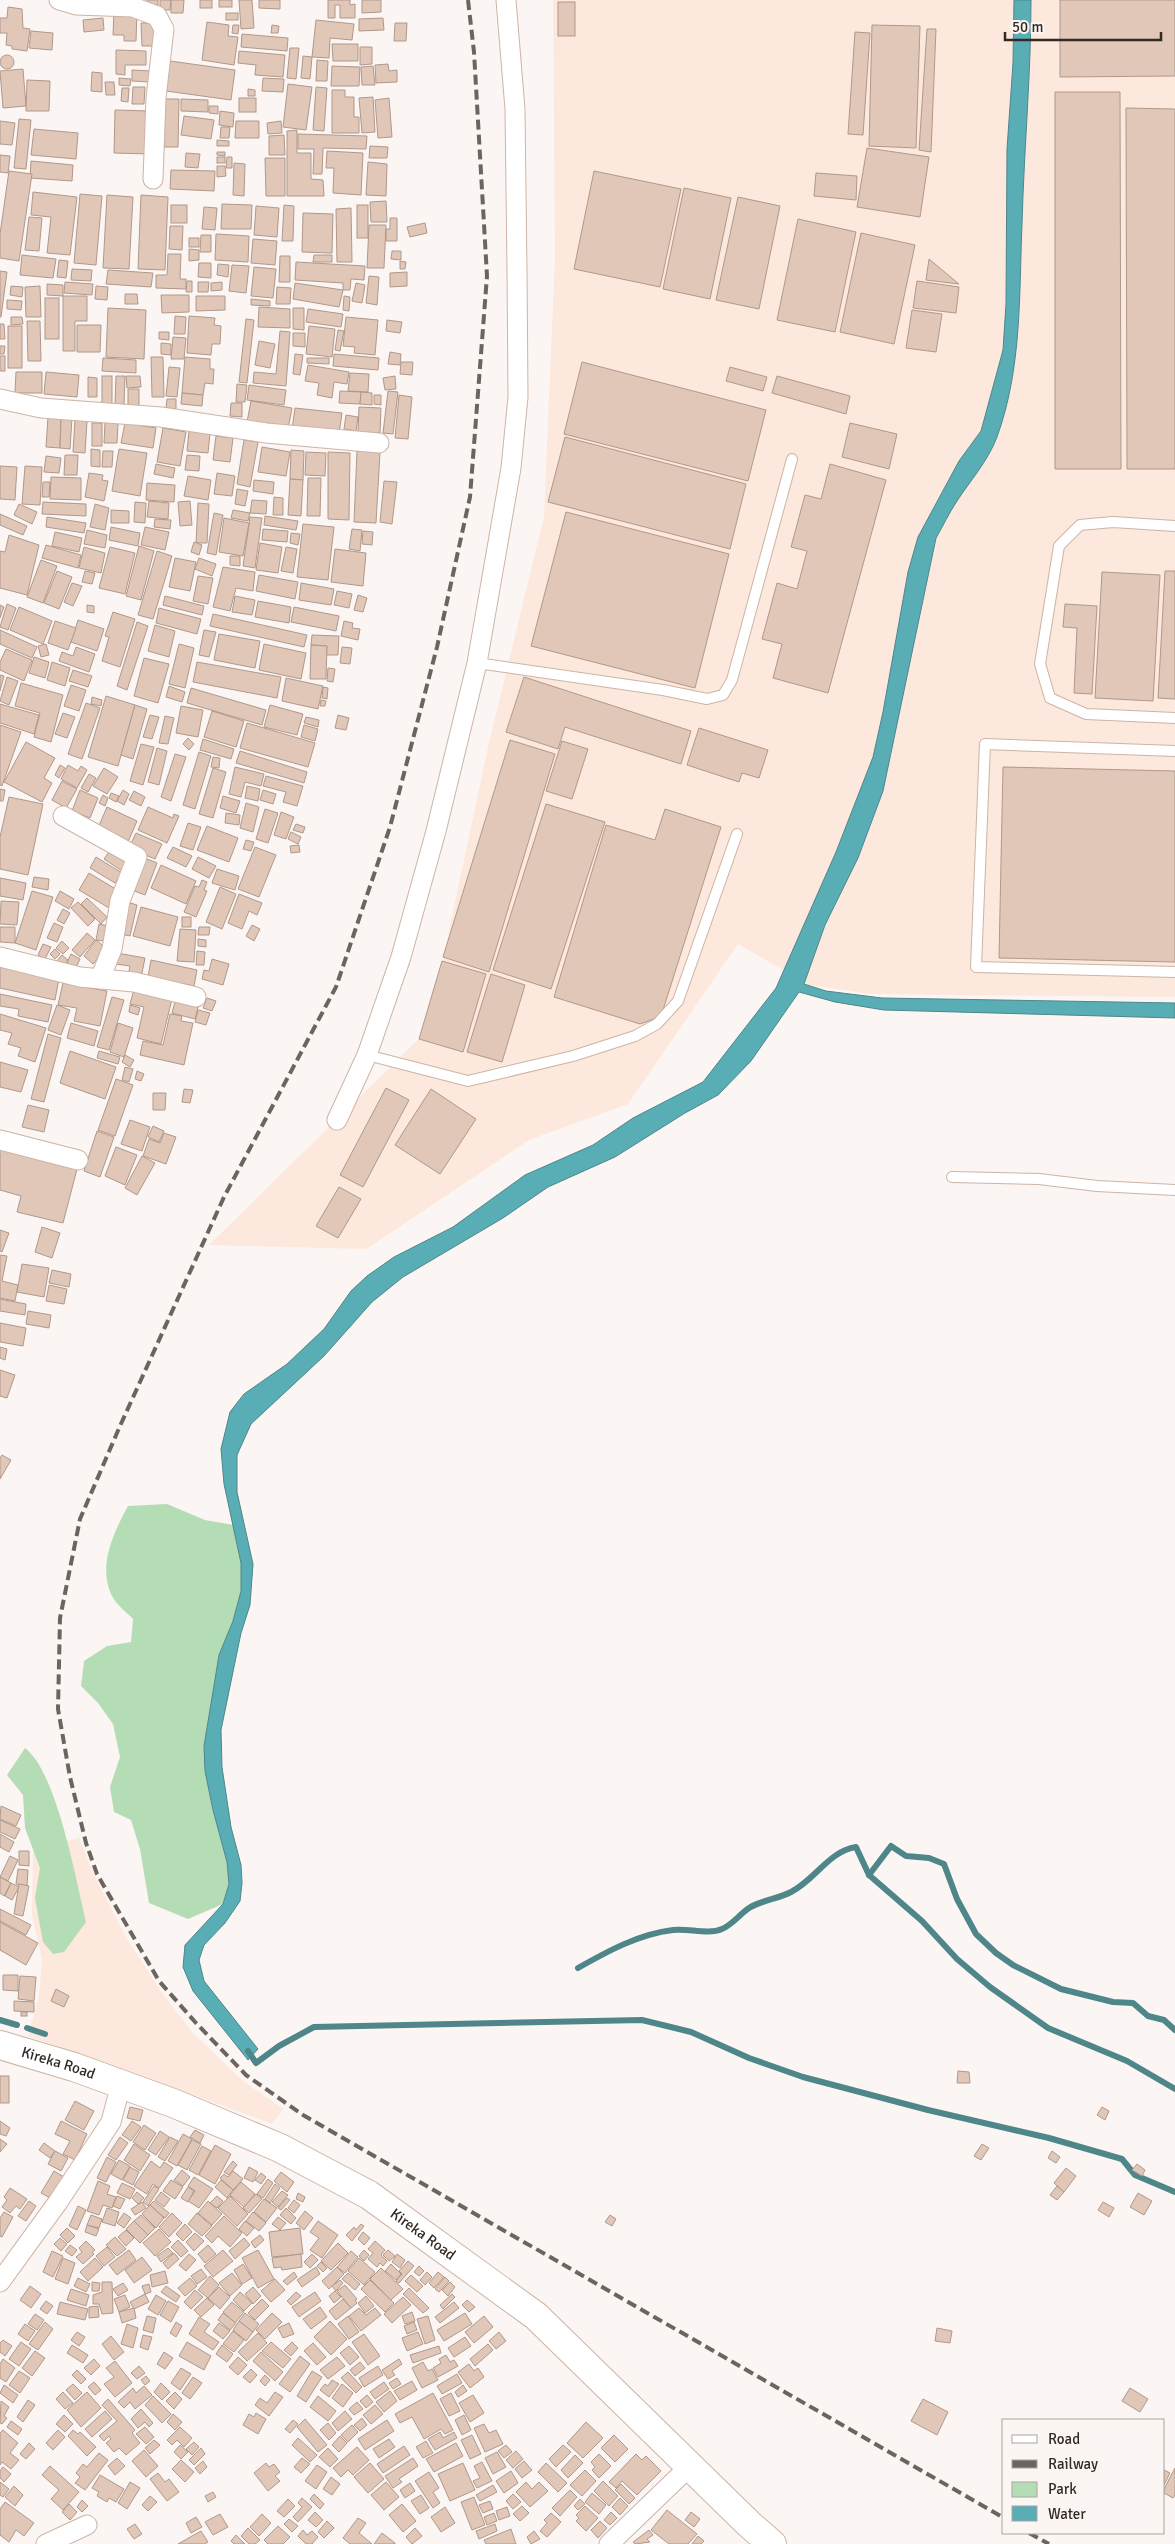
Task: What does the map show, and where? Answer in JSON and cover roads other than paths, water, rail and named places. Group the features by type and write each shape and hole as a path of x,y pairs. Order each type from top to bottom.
{"main road":[{"name":"Kireka Road","path":"0,2045 121,2084 280,2148 369,2195 536,2316 748,2524 772,2544"}],"street":[{"path":"59,0 76,6 133,6 157,16 164,29 156,98 153,179"},
{"path":"337,1120 367,1056 400,958 436,831 477,663 511,468 518,397 515,109 506,0"},
{"path":"0,399 41,408 161,417 266,433 379,443"},
{"path":"63,816 136,857 120,901 112,949 100,979"},
{"path":"0,957 80,977 134,982 196,997"},
{"path":"0,1140 78,1160"},
{"path":"0,2282 58,2202 110,2122 121,2084"},
{"path":"609,2544 690,2466"},
{"path":"46,2544 87,2525"}],"lane":[{"path":"477,663 707,698 723,696 732,680 792,459"},
{"path":"1175,526 1113,522 1080,525 1058,546 1040,664 1050,698 1086,714 1175,718"},
{"path":"1175,751 985,744 976,967 1175,972"},
{"path":"367,1056 468,1081 573,1056 635,1036 657,1024 678,1001 737,834"},
{"path":"952,1177 1039,1179 1097,1186 1175,1190"}],"water":[{"path":"1014,0 1031,0 1018,332 1011,385 1005,411 993,446 984,463 954,506 936,538 883,791 858,858 825,925 804,984 826,991 882,998 1175,1003 1175,1018 884,1010 835,1002 799,992 751,1061 718,1095 685,1113 615,1157 548,1187 503,1218 403,1277 372,1302 324,1356 251,1424 237,1455 237,1492 253,1564 250,1605 241,1633 221,1730 222,1767 231,1827 241,1865 242,1883 240,1901 225,1923 204,1945 199,1960 204,1981 258,2049 248,2060 193,1991 183,1967 185,1945 223,1904 229,1884 227,1862 205,1771 204,1746 219,1655 233,1621 241,1591 241,1563 224,1484 221,1449 230,1412 244,1394 287,1364 324,1329 351,1291 367,1276 394,1257 453,1227 525,1175 593,1145 633,1118 703,1082 776,988 836,852 873,757 908,572 918,537 959,461 981,431 1003,350 1006,304 1007,149 1013,63"}],"waterway":[{"path":"869,1875 891,1846 906,1856 929,1858 944,1864 957,1899 976,1934 996,1953 1013,1965 1061,1989 1113,2002 1133,2003 1148,2016 1164,2020 1175,2030"},
{"path":"578,1968 612,1950 648,1935 673,1930 716,1931 722,1929 749,1908 800,1887 838,1854 856,1847 869,1875 922,1921 957,1959 990,1987 1048,2028 1127,2061 1175,2089"},
{"path":"0,2020 17,2025"},
{"path":"248,2051 256,2063 279,2046 314,2027 642,2020 691,2032 749,2058 803,2077 928,2110 1049,2138 1122,2159 1135,2175 1175,2192"},
{"path":"27,2028 45,2034"}],"railway":[{"path":"468,0 474,52 487,276 470,497 437,647 390,827 336,987 224,1197 80,1519 60,1618 58,1709 70,1777 86,1843 97,1874 159,1981 246,2075 303,2115 1002,2517"},
{"path":"1031,2534 1049,2544"}]}
